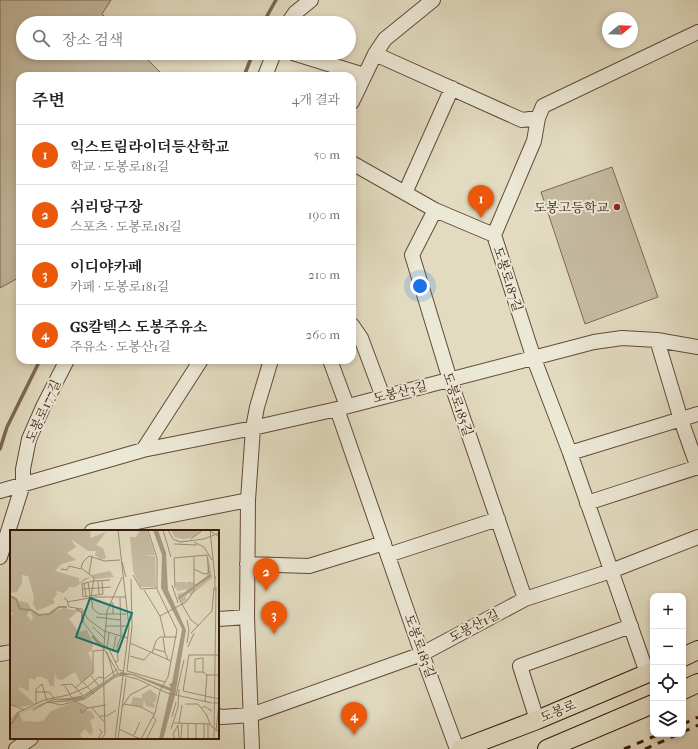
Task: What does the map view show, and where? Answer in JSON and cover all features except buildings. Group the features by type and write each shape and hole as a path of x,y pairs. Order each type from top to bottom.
{"main road":[{"path":"686,656 698,650"},
{"name":"도봉로","path":"461,749 537,720 650,672"},
{"path":"686,689 698,683"},
{"path":"547,749 650,705"}],"street":[{"path":"294,16 311,0"},
{"path":"356,93 375,54 385,39 433,0"},
{"name":"도봉로187길","path":"650,672 631,626 570,453 534,359 494,235 534,141 538,118 542,106 698,32"},
{"path":"375,54 522,120 538,118"},
{"path":"267,72 271,60"},
{"path":"316,60 354,72"},
{"path":"356,73 364,75"},
{"path":"405,193 452,88"},
{"path":"356,165 435,210 494,235"},
{"name":"도봉로185길","path":"435,210 412,254 450,380 525,599"},
{"path":"356,331 361,338 383,397"},
{"name":"도봉산3길","path":"0,491 143,450 253,428 342,407 534,359 594,342 622,338 657,340 698,346"},
{"path":"587,502 698,467 681,420 657,340"},
{"name":"도봉로177길","path":"4,555 29,439 43,407 65,364"},
{"path":"143,450 198,364"},
{"path":"252,749 247,617 248,500 253,428 257,407 270,364"},
{"name":"도봉로183길","path":"331,364 342,407 386,549 422,654 457,749"},
{"path":"570,453 698,414"},
{"path":"97,530 248,500"},
{"path":"247,564 309,566 386,549 498,519"},
{"name":"도봉산1길","path":"219,716 251,715 422,654 525,599 611,571 698,537"},
{"path":"219,619 247,617"},
{"path":"537,720 520,666 631,626"},
{"path":"0,654 10,652"},
{"path":"16,749 30,739"}],"shaded area":[{"path":"0,0 111,0 102,14 104,16 16,16 16,60 148,60 160,72 16,72 16,279 0,288"},
{"path":"612,167 658,297 585,324 541,192"}],"waterway":[{"path":"267,16 276,0"},
{"path":"246,72 250,60"},
{"path":"0,449 7,427 38,364"}],"railway":[{"path":"686,723 698,717"},
{"path":"686,731 698,725"},
{"path":"624,749 653,737"},
{"path":"645,749 672,737"}],"place":[{"name":"도봉고등학교","path":"617,207"},
{"name":"익스트림라이더등산학교","path":"481,218"},
{"name":"쉬리당구장","path":"266,591"},
{"name":"이디야카페","path":"274,634"},
{"name":"GS칼텍스 도봉주유소","path":"354,735"}]}
